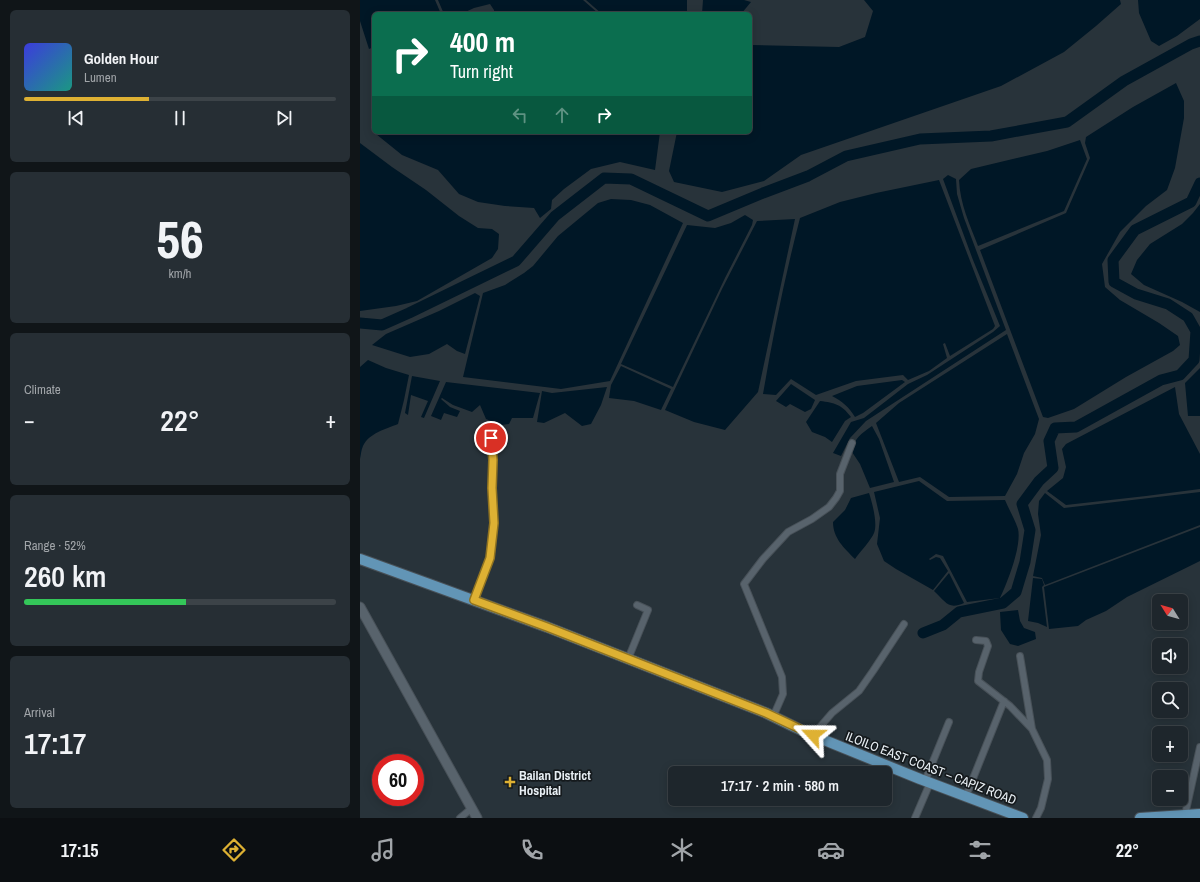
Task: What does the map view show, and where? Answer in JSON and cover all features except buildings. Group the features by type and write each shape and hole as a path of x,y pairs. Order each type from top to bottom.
{"main road":[{"name":"ILOILO EAST COAST – CAPIZ ROAD","path":"360,560 474,600 628,659 773,717 928,782 1023,818"},
{"path":"360,607 477,818"},
{"path":"1140,818 1200,814"}],"street":[{"path":"474,600 490,558 494,523 492,488 493,460 491,438"},
{"path":"773,717 783,694 782,677 744,584 763,559 788,532 812,519 829,507 836,498 840,491 840,474 852,442"},
{"path":"628,659 648,610 637,605"},
{"path":"813,735 832,713 859,691 904,624"},
{"path":"976,640 986,642 988,646 979,672 978,681 1004,701 1032,729"},
{"path":"1020,656 1032,729 1047,760 1048,779 1041,808 1036,818"},
{"path":"966,796 1004,701"},
{"path":"915,818 950,722"},
{"path":"1185,815 1200,747"},
{"path":"460,818 472,808"}],"water":[{"path":"360,0 435,0 440,12 372,12 372,48 369,49 360,21"},
{"path":"438,0 583,0 597,12 494,12 490,4 465,12 443,12"},
{"path":"586,0 687,0 687,12 600,12"},
{"path":"703,0 744,0 751,2 743,12 702,12"},
{"path":"864,0 1120,0 1121,4 1064,52 1001,86 801,155 764,181 722,192 674,182 669,171 677,134 752,134 752,45 839,47 865,37 873,11"},
{"path":"1138,0 1200,0 1200,19 1177,36 1159,46 1151,41 1139,13"},
{"path":"1176,83 1184,101 1184,118 1175,168 1167,190 1146,206 1120,232 1102,264 1105,287 1120,300 1178,336 1180,345 1173,351 1126,377 1074,409 1048,418 1043,417 980,250 1066,213 1090,158 1085,143 1086,137 1133,107"},
{"path":"376,134 660,134 655,170 620,162 591,169 552,200 551,209 540,218 534,208 478,202 459,194 438,170 402,155"},
{"path":"1080,140 1087,159 1064,211 978,246 963,206 959,180 971,169 1047,151"},
{"path":"360,143 426,190 459,216 478,228 492,229 499,234 498,249 492,258 417,301 396,306 360,311"},
{"path":"948,175 956,179 957,194 964,218 1006,330 866,421 850,438 841,456 833,453 851,422 864,418 908,384 927,375 1000,326 973,260 943,179"},
{"path":"939,180 995,326 993,329 950,356 945,343 943,344 947,358 929,371 908,380 903,375 856,381 816,395 791,379 776,395 763,394 789,262 800,218 840,202"},
{"path":"611,199 631,200 650,205 683,223 610,381 561,389 463,377 483,293 505,285 524,273 533,266 558,236 598,203"},
{"path":"1200,204 1200,312 1144,285 1131,274 1137,260 1150,244 1182,224"},
{"path":"745,215 753,220 752,225 673,387 621,364 687,225 715,228 731,223"},
{"path":"795,219 758,392 725,430 694,422 665,410 722,289 757,221"},
{"path":"475,293 480,296 465,354 457,351 447,344 429,354 410,357 372,345 386,334 439,311"},
{"path":"1007,334 1039,419 1035,434 1024,453 1017,474 1005,496 949,497 920,477 899,482 876,423 899,403"},
{"path":"368,360 386,368 409,375 398,424 378,432 369,438 363,446 360,459 360,367"},
{"path":"621,366 671,389 661,410 634,401 609,398 611,385"},
{"path":"1200,368 1200,416 1188,416 1185,383"},
{"path":"412,376 440,381 424,418 421,417 428,401 411,395 408,415 405,413"},
{"path":"902,380 905,382 863,413 855,417 845,405 832,396 857,386"},
{"path":"446,382 540,393 533,418 512,418 509,424 501,425 486,419 480,405 472,412 453,405 442,398 441,399 450,407 460,411 457,417 444,413 441,420 431,416"},
{"path":"791,384 815,400 811,409 805,412 790,404 786,407 776,401"},
{"path":"607,387 601,405 591,424 582,426 565,413 544,423 537,422 542,391 552,393"},
{"path":"1175,387 1179,414 1200,454 1200,489 1066,505 1047,491 1063,478 1066,467 1062,449 1066,444"},
{"path":"820,401 841,407 851,417 845,421 832,442 825,437 812,432 806,422"},
{"path":"872,426 879,439 894,482 870,488 860,464 852,452 856,440 861,434"},
{"path":"919,481 947,501 1005,500 1017,525 1019,536 1013,564 1000,598 967,602 943,556 936,554 929,559 930,560 936,557 940,558 948,571 933,590 884,561 877,544 880,518 874,492"},
{"path":"1200,492 1200,525 1045,585 1042,578 1033,576 1041,535 1038,514 1039,501 1045,493 1064,508"},
{"path":"869,493 874,513 875,529 871,539 855,559 843,547 837,538 833,528 833,522 845,510 851,498"},
{"path":"1200,527 1200,561 1127,597 1106,611 1086,620 1078,626 1049,629 1044,587"},
{"path":"949,573 964,603 954,606 948,604 934,591"},
{"path":"1033,578 1042,579 1044,585 1042,587 1047,627 1028,621"},
{"path":"1018,610 1020,621 1024,628 1035,632 1036,639 1018,646 1010,644 1001,630 1000,612"}],"waterway":[{"path":"360,323 382,325 516,261 555,216 604,178 631,179 708,216 808,176 846,156 920,139 991,136 1067,122 1124,81 1191,44 1200,41"},
{"path":"923,633 943,625 959,612 1003,603 1016,592 1025,562 1030,530 1022,504 1039,481 1053,468 1049,441 1055,428 1076,427 1161,380 1180,375 1194,360 1196,331 1188,317 1168,304 1136,294 1114,282 1113,260 1135,230 1191,202 1200,183"}],"place":[{"name":"Bailan District Hospital","path":"510,782"}],"route":[{"path":"491,438 493,460 492,488 494,523 490,558 474,600 766,713 813,735"}]}
